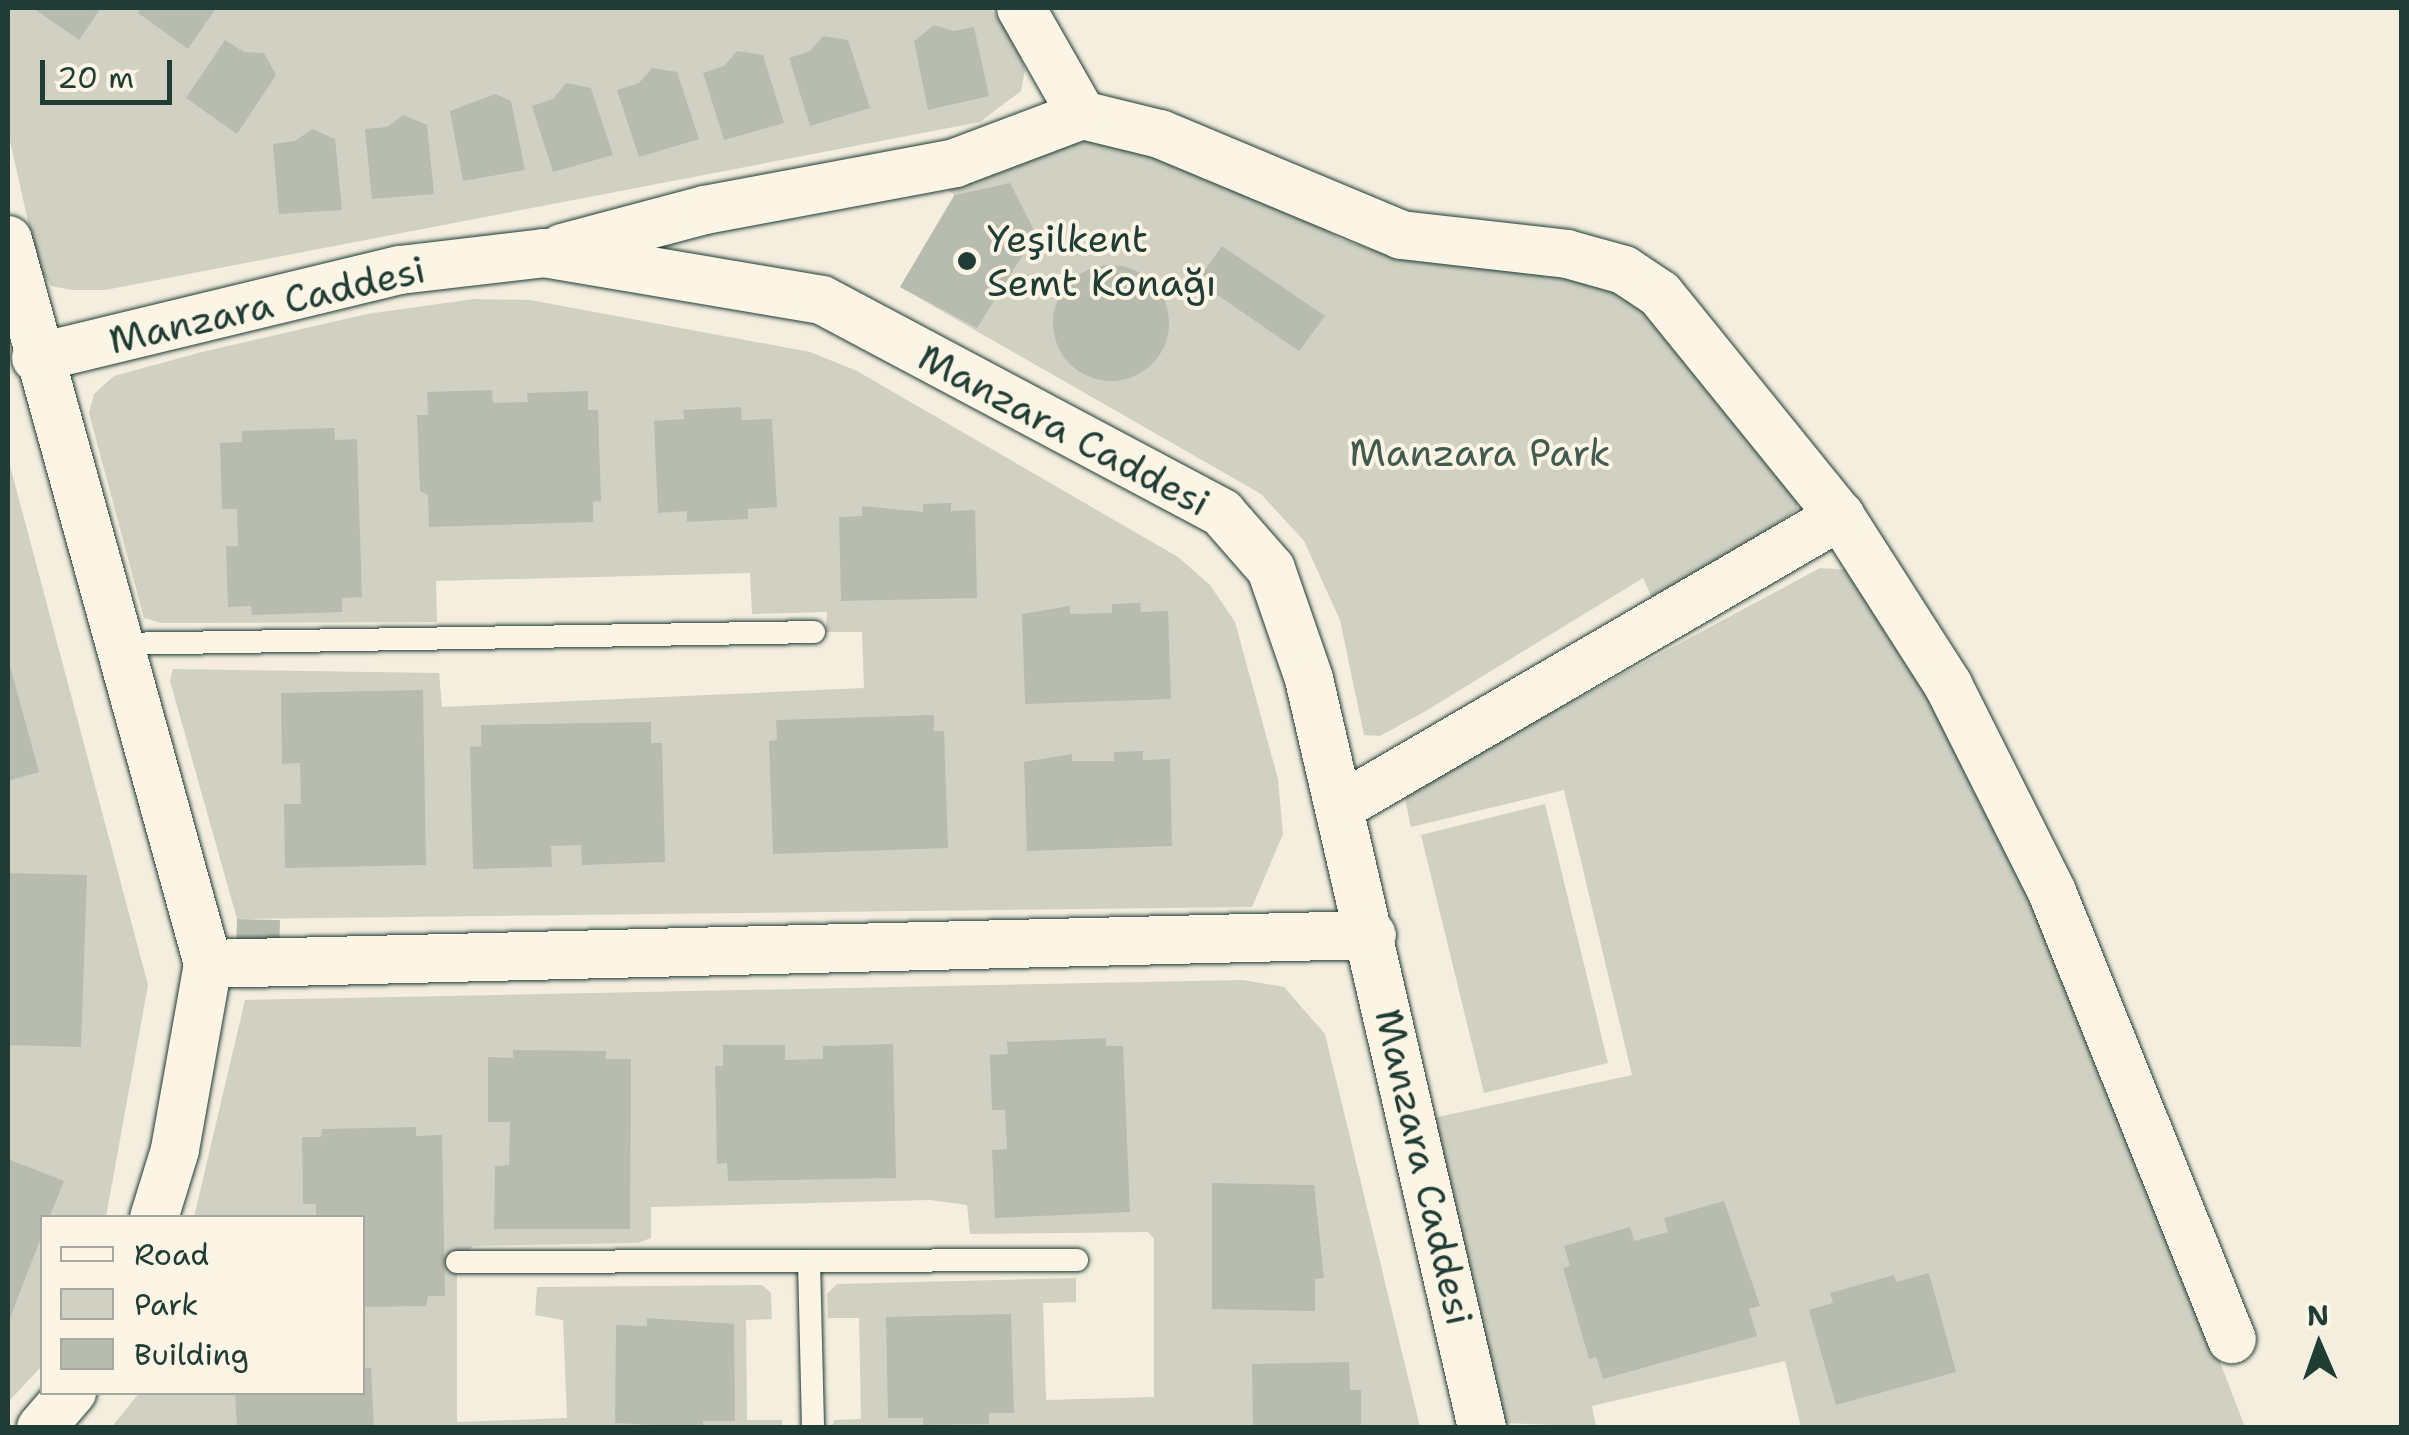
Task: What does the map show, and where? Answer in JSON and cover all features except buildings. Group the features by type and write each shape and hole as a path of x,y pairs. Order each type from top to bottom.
{"street":[{"path":"1021,8 1082,115"},
{"path":"544,253 704,210 954,163 1082,115 1160,134 1401,235 1568,254 1624,270 1660,294 1840,516 1948,686 2052,892 2232,1339"},
{"path":"8,240 36,358 208,964 175,1150 155,1215"},
{"name":"Manzara Caddesi","path":"36,358 400,270 544,253 822,300 1222,513 1271,569 1309,680 1372,935 1482,1428"},
{"path":"1340,807 1840,516"},
{"path":"208,964 1372,935"},
{"path":"41,1428 69,1395"}],"lane":[{"path":"116,644 814,632"},
{"path":"457,1262 1077,1260"},
{"path":"809,1262 813,1428"}],"green space":[{"path":"8,8 990,8 1018,46 1025,70 1021,91 980,122 105,290 72,290 51,286 38,266 8,132"},
{"name":"Manzara Park","path":"1085,139 1157,151 1289,205 1340,239 1393,256 1622,284 1797,476 1797,509 1732,558 1652,598 1643,578 1424,712 1380,736 1364,735 1340,620 1304,541 1261,494 900,287 954,195 949,190 955,163"},
{"path":"474,299 530,300 810,352 857,371 1178,557 1210,585 1235,622 1278,779 1283,834 1252,907 237,919 170,681 173,669 439,673 442,707 864,688 862,632 826,632 827,612 752,614 750,573 436,581 437,622 161,623 144,618 89,413 94,394 114,376 202,352 367,314"},
{"path":"8,458 148,985 106,1215 40,1215 40,1368 8,1402"},
{"path":"1820,568 1852,570 1867,590 1997,820 2105,1064 2245,1427 1801,1427 1785,1361 1592,1406 1596,1427 1506,1423 1433,1118 1632,1075 1564,790 1411,827 1405,799 1414,786"},
{"path":"1545,804 1608,1063 1484,1093 1421,835"},
{"path":"1243,980 1284,987 1325,1034 1420,1427 832,1427 834,1420 861,1419 859,1318 828,1318 827,1294 837,1284 1076,1278 1076,1302 1043,1303 1046,1400 1154,1397 1154,1239 1148,1232 970,1234 967,1205 930,1200 651,1207 651,1238 638,1243 473,1246 457,1262 457,1422 567,1418 563,1320 535,1315 537,1287 762,1285 771,1293 772,1319 746,1320 747,1420 782,1420 782,1427 111,1428 137,1395 365,1395 365,1215 194,1215 245,1000"}],"place":[{"name":"Yeşilkent Semt Konağı","path":"967,261"}]}
